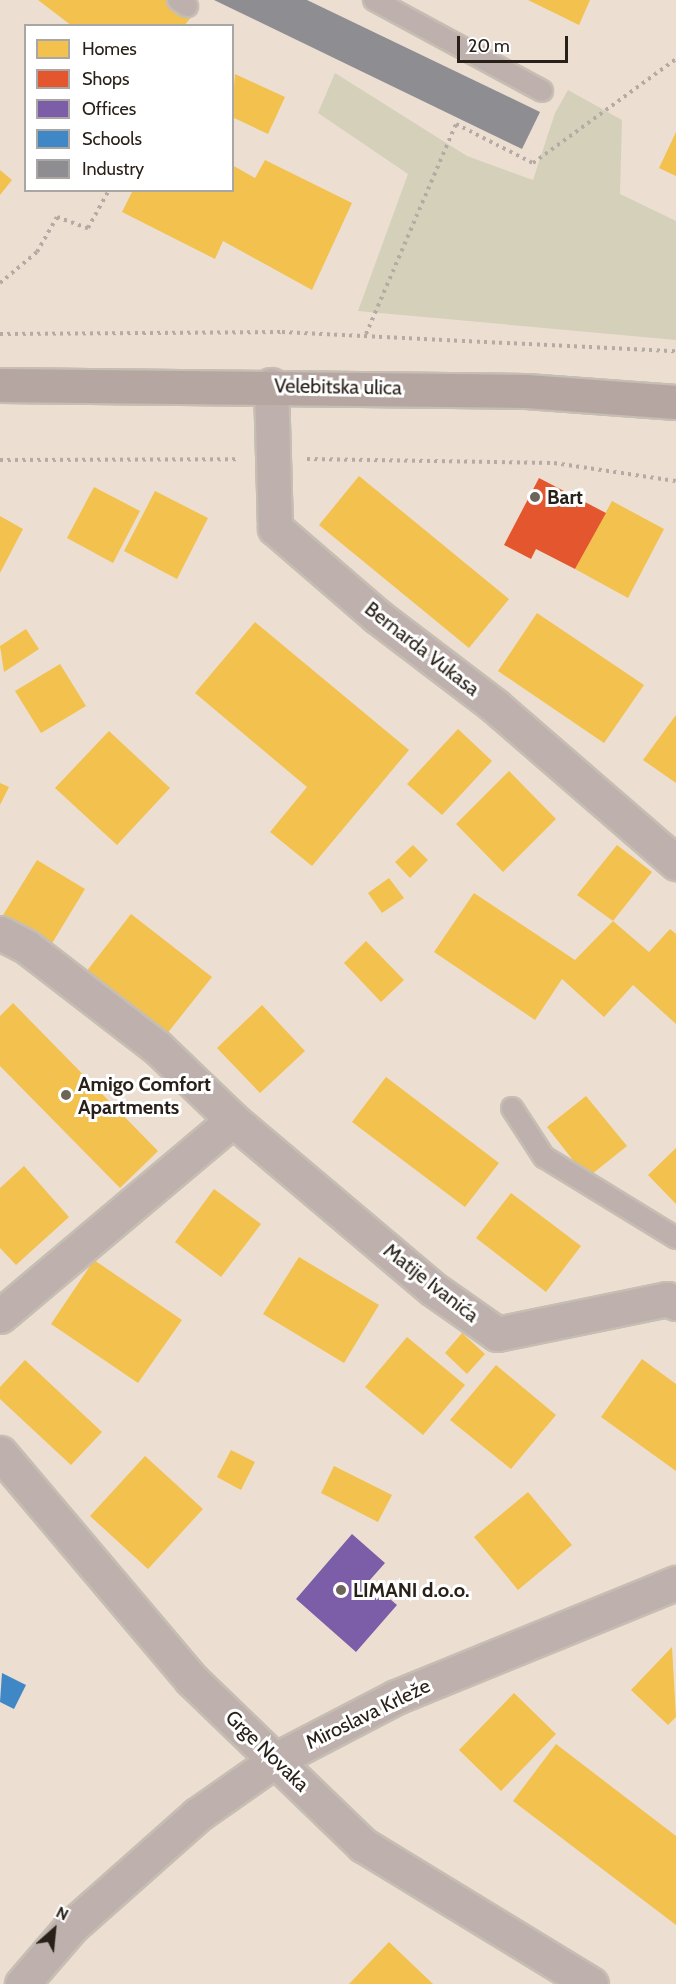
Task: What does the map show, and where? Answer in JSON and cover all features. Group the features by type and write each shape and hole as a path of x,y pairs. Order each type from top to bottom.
{"street":[{"name":"Velebitska ulica","path":"0,385 271,385 525,391 676,402"},
{"name":"Bernarda Vukasa","path":"271,385 275,528 377,616 495,706 676,863"},
{"name":"Matije Ivanića","path":"0,933 27,947 157,1047 233,1120 433,1289 497,1334 673,1296"},
{"path":"0,1316 233,1120"},
{"name":"Grge Novaka","path":"0,1453 191,1679 277,1759 363,1845 588,1983"},
{"name":"Miroslava Krleže","path":"22,1984 71,1928 197,1815 277,1759 396,1697 676,1583"}],"lane":[{"path":"374,0 542,91"},
{"path":"512,1108 544,1157 676,1238"}],"path":[{"path":"366,334 456,124 533,163 676,59"},
{"path":"0,283 37,252 57,217 88,228 109,192"},
{"path":"0,334 366,334 676,351"},
{"path":"0,460 273,459 554,463 676,481"}],"shaded area":[{"path":"335,73 467,156 533,180 555,113 568,90 622,120 620,194 676,221 676,340 358,311 408,174 318,113"}],"building: Homes":[{"path":"38,0 171,0 192,16 186,24 69,24"},
{"path":"528,0 590,0 579,25"},
{"path":"235,74 285,97 268,134 234,118"},
{"path":"676,132 676,176 659,168"},
{"path":"265,160 352,203 312,290 223,241 215,259 122,212 132,192 234,192 234,166 255,178"},
{"path":"0,170 12,180 0,195"},
{"path":"359,476 509,599 469,648 319,525"},
{"path":"94,487 140,511 113,563 67,538"},
{"path":"155,491 208,518 177,579 124,551"},
{"path":"612,501 664,529 628,598 575,569"},
{"path":"0,516 23,529 0,573"},
{"path":"537,613 644,685 604,743 498,671"},
{"path":"255,622 409,750 312,866 270,832 307,787 195,693"},
{"path":"26,629 39,649 4,672 0,646"},
{"path":"60,664 86,706 41,733 15,691"},
{"path":"676,715 676,783 643,760"},
{"path":"458,729 492,761 442,815 407,784"},
{"path":"109,731 170,788 117,845 55,788"},
{"path":"509,771 556,819 503,872 456,824"},
{"path":"0,783 9,787 0,805"},
{"path":"413,845 428,860 410,878 395,862"},
{"path":"617,845 652,872 613,921 577,895"},
{"path":"37,860 85,889 48,950 0,920"},
{"path":"389,878 404,898 382,913 368,893"},
{"path":"474,893 575,960 613,921 649,952 670,929 676,934 676,1024 633,985 604,1017 562,979 535,1020 434,952"},
{"path":"131,914 212,977 166,1035 86,972"},
{"path":"366,941 404,980 381,1002 344,963"},
{"path":"13,1003 158,1151 120,1188 0,1066 0,1016"},
{"path":"262,1005 305,1051 260,1093 217,1048"},
{"path":"386,1077 499,1163 465,1207 352,1122"},
{"path":"586,1096 627,1146 587,1178 547,1127"},
{"path":"676,1148 676,1204 648,1175"},
{"path":"24,1166 69,1217 16,1265 0,1248 0,1188"},
{"path":"214,1189 261,1224 221,1277 175,1242"},
{"path":"511,1193 581,1246 546,1292 476,1238"},
{"path":"299,1257 379,1305 344,1363 263,1314"},
{"path":"94,1260 182,1320 138,1383 51,1324"},
{"path":"462,1333 485,1354 467,1374 445,1353"},
{"path":"407,1337 465,1385 423,1435 365,1387"},
{"path":"642,1359 676,1384 676,1471 601,1417"},
{"path":"25,1360 102,1432 71,1465 0,1399 0,1387"},
{"path":"496,1365 556,1415 511,1469 450,1420"},
{"path":"231,1450 255,1462 241,1490 217,1477"},
{"path":"145,1456 203,1509 148,1569 90,1516"},
{"path":"334,1466 392,1495 378,1522 321,1493"},
{"path":"528,1492 572,1545 518,1590 474,1537"},
{"path":"672,1647 676,1717 668,1725 631,1690"},
{"path":"514,1693 556,1734 501,1791 459,1750"},
{"path":"556,1744 676,1836 676,1925 513,1801"},
{"path":"389,1942 433,1984 349,1984"}],"building: Shops":[{"path":"539,478 606,513 575,569 536,549 531,559 504,545"}],"building: Offices":[{"name":"LIMANI d.o.o.","path":"352,1534 385,1563 369,1581 397,1605 356,1652 296,1599"}],"building: Schools":[{"path":"2,1673 26,1685 14,1709 0,1702"}],"building: Industry":[{"path":"214,0 307,0 540,112 522,149"}],"place":[{"name":"Bart","path":"535,497"},
{"name":"Amigo Comfort Apartments","path":"66,1095"},
{"name":"LIMANI d.o.o.","path":"341,1590"}]}
